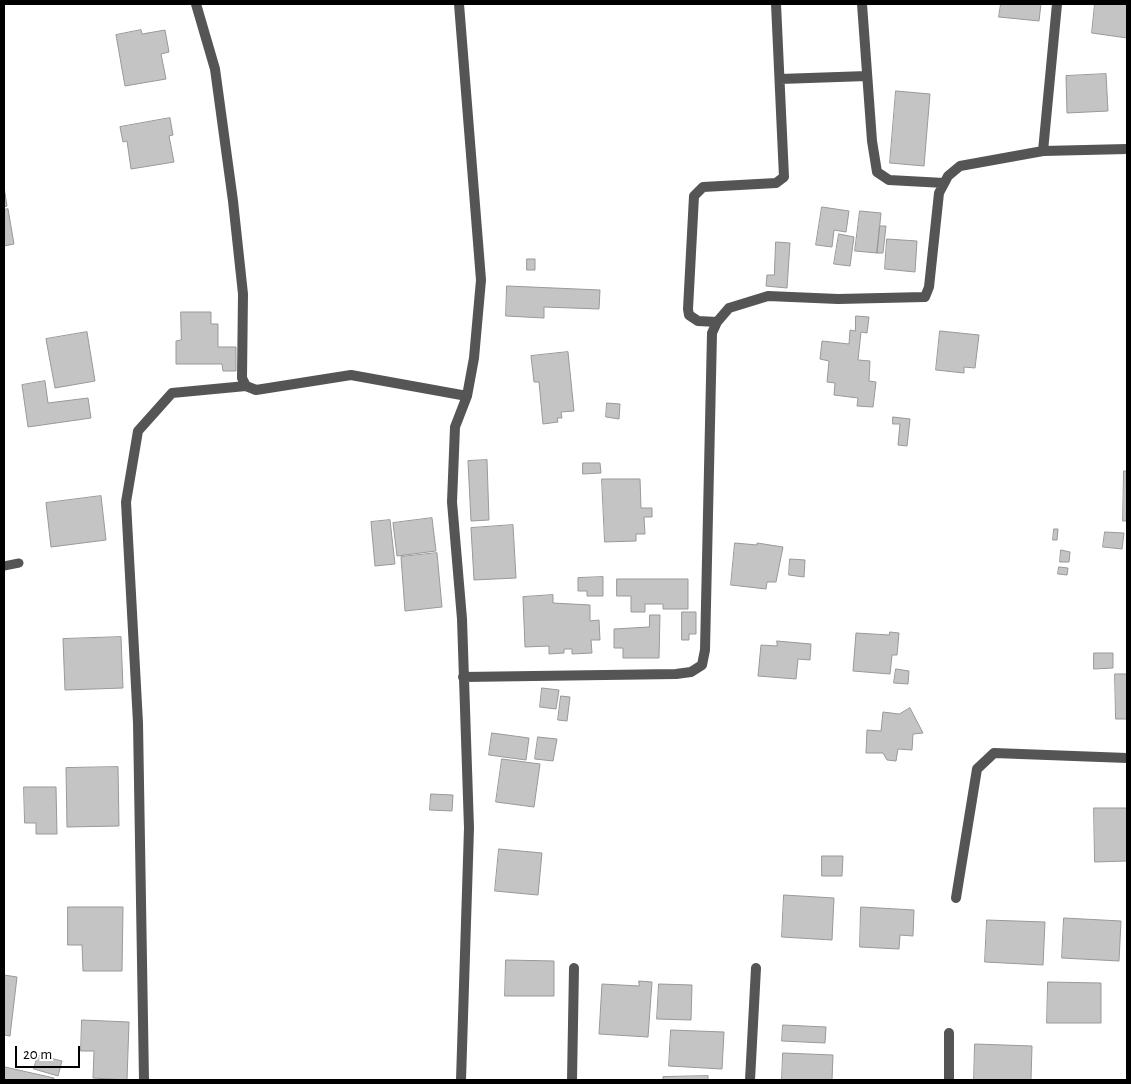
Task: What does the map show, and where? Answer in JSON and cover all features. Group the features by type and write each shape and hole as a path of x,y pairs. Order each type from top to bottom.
{"street":[{"path":"196,4 215,69 233,201 243,294 242,378 246,386"},
{"path":"459,4 481,280 474,358 467,396 455,427 452,502 462,619 469,828 461,1080"},
{"path":"717,322 698,321 689,315 694,196 703,187 781,182 785,170 776,4"},
{"path":"862,4 877,172 890,180 944,183"},
{"path":"1043,150 1056,4"},
{"path":"780,79 867,76"},
{"path":"463,677 676,674 691,672 702,665 705,650 712,333 717,322 729,308 768,296 838,300 925,297 929,287 939,193 948,176 960,166 1043,150 1127,149"},
{"path":"144,1080 138,723 126,502 138,432 172,393 246,386 256,390 351,375 467,396"},
{"path":"956,898 977,769 994,753 1127,758"},
{"path":"572,1080 574,968"},
{"path":"750,1080 756,968"},
{"path":"949,1033 949,1080"}],"lane":[{"path":"4,566 19,563"}],"building":[{"path":"1001,4 1041,4 1039,21 999,17"},
{"path":"1095,4 1127,4 1127,38 1092,33"},
{"path":"141,30 142,34 165,30 169,52 161,54 166,79 125,86 116,35"},
{"path":"1106,74 1108,111 1067,113 1066,76"},
{"path":"896,91 930,94 924,166 890,163"},
{"path":"170,118 173,135 169,136 174,162 131,169 127,141 123,142 120,127"},
{"path":"4,187 7,206 4,207"},
{"path":"822,207 849,211 846,232 834,230 832,247 816,245"},
{"path":"8,209 14,244 4,246 4,210"},
{"path":"860,211 881,213 877,253 855,251"},
{"path":"880,226 886,226 883,253 877,253"},
{"path":"839,234 854,237 850,266 834,264"},
{"path":"887,239 917,241 915,272 885,269"},
{"path":"776,242 790,243 787,288 766,286 767,275 774,275"},
{"path":"527,259 535,259 535,270 527,270"},
{"path":"507,286 600,290 599,309 544,307 544,318 506,316"},
{"path":"181,312 211,312 211,324 218,324 218,347 236,347 236,371 223,371 222,364 176,364 176,341 181,340"},
{"path":"856,316 869,317 867,333 861,332 858,360 870,361 869,381 876,382 873,407 857,406 858,398 834,395 835,383 827,382 829,361 820,359 822,341 849,344 850,330 855,331"},
{"path":"940,331 979,335 975,368 964,367 964,373 936,370"},
{"path":"87,332 95,381 55,388 46,339"},
{"path":"568,352 574,411 561,412 562,418 557,418 558,422 543,424 539,382 534,382 531,356"},
{"path":"45,381 48,403 88,398 91,418 28,427 22,385"},
{"path":"607,403 620,404 619,419 606,417"},
{"path":"893,417 910,419 907,446 898,445 900,424 893,424"},
{"path":"487,460 489,520 471,521 468,461"},
{"path":"583,463 600,463 601,473 583,474"},
{"path":"1124,471 1127,471 1127,521 1123,521"},
{"path":"602,479 640,479 641,508 652,508 652,517 644,517 645,534 636,534 636,541 605,542"},
{"path":"101,496 106,540 51,547 46,503"},
{"path":"432,518 436,551 397,556 393,523"},
{"path":"390,520 395,564 375,566 371,522"},
{"path":"513,525 516,578 474,580 471,528"},
{"path":"1054,529 1058,529 1057,540 1053,540"},
{"path":"1105,532 1124,533 1122,549 1103,547"},
{"path":"735,543 757,545 757,543 783,547 776,582 767,582 766,589 731,585"},
{"path":"1061,550 1070,552 1069,562 1060,562"},
{"path":"437,553 442,607 405,611 401,557"},
{"path":"790,559 805,560 804,577 789,575"},
{"path":"1059,567 1068,568 1067,575 1058,574"},
{"path":"603,577 603,596 587,596 587,591 578,591 578,578"},
{"path":"617,579 688,579 688,609 663,609 663,604 645,604 645,612 631,612 631,596 617,596"},
{"path":"553,595 553,603 590,605 590,621 599,620 600,640 591,640 592,653 572,654 572,649 564,649 564,653 549,654 549,646 525,647 523,597"},
{"path":"682,612 696,612 696,634 689,634 689,640 682,640"},
{"path":"650,615 660,615 659,658 623,658 623,648 614,648 614,629 649,627"},
{"path":"890,632 899,633 897,655 892,655 890,674 853,671 856,633 889,635"},
{"path":"121,637 123,688 65,690 63,639"},
{"path":"777,641 811,644 810,660 798,659 796,679 758,676 761,645 777,646"},
{"path":"1094,653 1113,653 1113,668 1094,669"},
{"path":"896,669 909,671 908,684 894,683"},
{"path":"1115,674 1127,674 1127,719 1116,719"},
{"path":"542,688 559,690 556,709 540,707"},
{"path":"561,696 570,697 567,721 558,720"},
{"path":"910,708 923,733 913,734 912,750 898,749 896,761 887,760 883,753 866,753 867,730 881,731 883,712 899,714"},
{"path":"492,733 529,738 526,760 489,755"},
{"path":"538,737 557,739 553,761 535,759"},
{"path":"502,759 540,764 534,807 496,802"},
{"path":"118,767 119,826 67,827 66,768"},
{"path":"24,787 56,787 57,834 36,834 36,823 25,823"},
{"path":"431,794 453,795 452,811 430,810"},
{"path":"1094,808 1127,808 1127,861 1095,862"},
{"path":"499,849 542,853 538,895 495,891"},
{"path":"822,856 843,856 842,876 822,876"},
{"path":"784,895 834,898 832,940 782,937"},
{"path":"68,907 123,907 122,971 83,971 82,945 68,945"},
{"path":"861,907 914,910 913,936 900,935 899,949 860,947"},
{"path":"1064,918 1121,921 1119,961 1062,958"},
{"path":"987,920 1045,922 1043,965 985,962"},
{"path":"506,960 554,961 554,996 505,996"},
{"path":"4,975 17,977 10,1036 4,1035"},
{"path":"639,981 652,982 648,1037 599,1034 602,984 639,986"},
{"path":"1048,982 1101,983 1101,1023 1047,1023"},
{"path":"659,984 692,985 691,1020 657,1019"},
{"path":"82,1020 129,1022 127,1080 93,1078 94,1051 81,1051"},
{"path":"783,1025 826,1027 825,1043 782,1041"},
{"path":"671,1030 724,1032 722,1069 669,1066"},
{"path":"975,1044 1032,1046 1031,1080 974,1080"},
{"path":"783,1053 833,1055 832,1080 782,1080"},
{"path":"38,1055 62,1061 58,1076 34,1069"},
{"path":"5,1067 54,1078 54,1080 4,1080"},
{"path":"708,1076 708,1080 663,1080 663,1077"}]}
